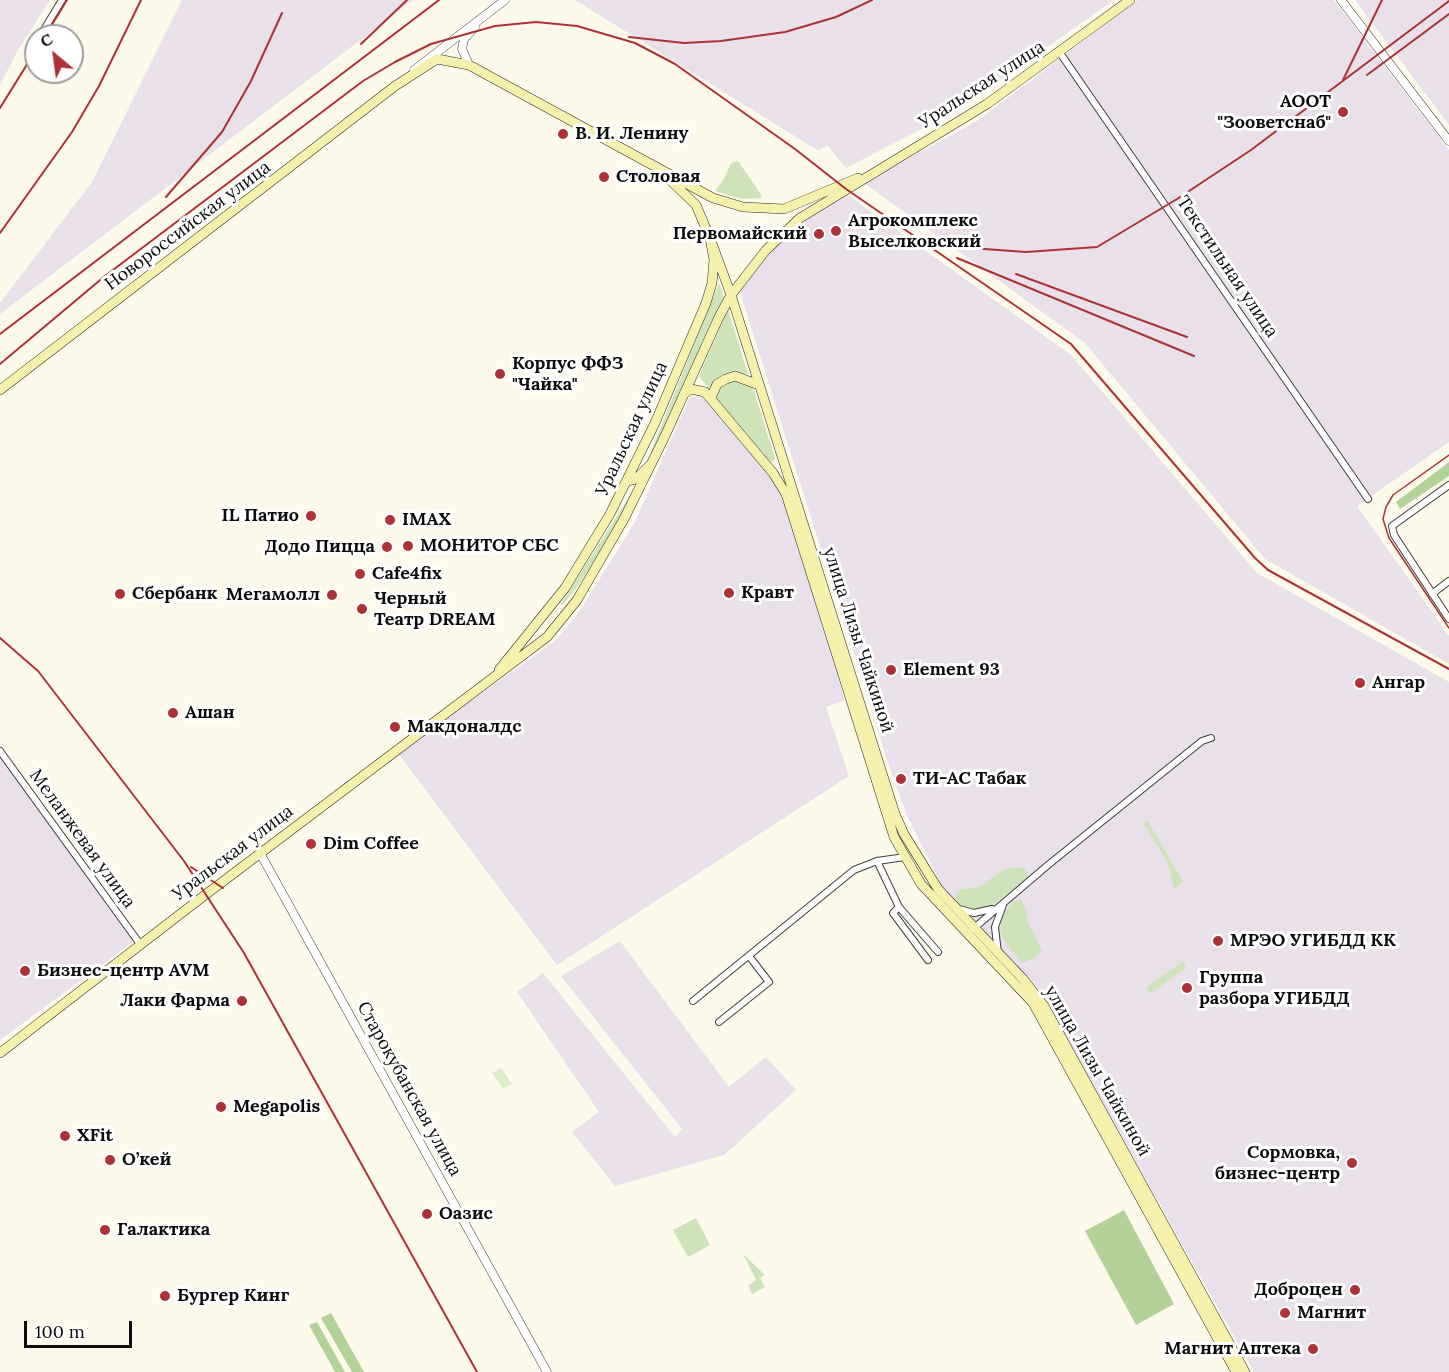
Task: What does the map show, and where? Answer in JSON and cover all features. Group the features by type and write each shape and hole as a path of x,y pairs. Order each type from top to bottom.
{"main road":[{"name":"Уральская улица","path":"0,1053 140,944 488,684 547,637 572,607 624,519 731,295 766,250 787,228 1059,53 1129,0"},
{"name":"Новороссийская улица","path":"0,390 395,86 437,59 469,65 661,172 713,198 743,207 774,210"},
{"name":"Уральская улица","path":"774,210 794,206 840,184 864,177 916,146"},
{"name":"Уральская улица","path":"488,684 566,588 628,482 706,303 712,283 714,260 710,238 696,205 661,172"},
{"path":"774,210 783,214 787,228"},
{"path":"710,238 731,295 792,499"},
{"path":"711,398 717,384 735,376 759,385"},
{"path":"684,394 692,389 699,389 711,398 792,499"},
{"path":"628,482 636,479 651,464"},
{"name":"улица Лизы Чайкиной","path":"792,499 883,809 905,857 921,884 970,931 999,953 1044,1005 1164,1230 1236,1372"},
{"name":"улица Лизы Чайкиной","path":"792,499 895,814 925,872 970,931 1033,1003 1245,1372"},
{"path":"545,615 555,615 572,607"}],"street":[{"path":"47,24 62,0"},
{"name":"Новороссийская улица","path":"395,86 505,0"},
{"path":"1341,0 1449,141"},
{"path":"469,65 462,49 464,39 491,10"},
{"name":"Текстильная улица","path":"1059,53 1368,500"},
{"path":"1449,485 1392,526 1394,536 1449,619"},
{"path":"1432,594 1449,581"},
{"path":"970,931 1202,741 1211,738"},
{"name":"Меланжевая улица","path":"0,751 140,944"},
{"name":"Старокубанская улица","path":"260,853 547,1372"},
{"path":"693,1001 854,870 877,861 905,857"},
{"path":"877,861 899,907 938,952"},
{"path":"947,901 962,912 974,914 993,909 1005,901"},
{"path":"999,953 995,927 1005,901"},
{"path":"899,907 894,913 928,960"},
{"path":"719,1022 769,982 749,956"}],"shaded area":[{"path":"0,0 50,0 35,24 24,24 24,41 0,85"},
{"path":"182,0 413,0 0,314 0,303 92,182"},
{"path":"575,0 1114,0 958,110 846,168 827,145 819,151"},
{"path":"1138,0 1334,0 1449,150 1449,442 1357,506 1449,636 1449,664 1265,559 1085,343 864,183 977,121"},
{"path":"1355,0 1449,0 1449,125"},
{"path":"848,195 1071,355 1257,573 1449,682 1449,1372 1254,1372 1040,991 956,904 942,886 907,816 889,766 740,292 767,256 800,223 828,204"},
{"path":"690,397 701,397 711,404 771,475 785,503 833,654 844,701 826,707 849,776 557,965 398,753 555,641 579,612 634,524"},
{"path":"0,756 134,941 0,1040"},
{"path":"620,941 729,1087 766,1057 796,1090 724,1155 615,1186 572,1132 599,1112 517,992 543,973 675,1137 682,1129 561,976"}],"green space":[{"path":"738,161 762,198 742,199 715,191 724,179 731,163"},
{"path":"719,283 724,297 708,328 646,470 644,469"},
{"path":"728,309 748,374 732,372 715,380 709,389 699,376"},
{"path":"735,379 753,388 775,458 773,462 769,461 715,396 719,388"},
{"path":"1449,462 1449,476 1400,509 1396,502"},
{"path":"636,486 609,538 582,580 563,605 561,604"},
{"path":"1147,820 1183,882 1174,888 1168,863 1144,824"},
{"path":"1022,867 1027,871 1028,877 989,908 974,910 956,904 956,894 962,889 979,887 1003,870"},
{"path":"1021,899 1027,920 1042,951 1033,959 1021,963 1001,936 1000,928 1002,915 1014,901"},
{"path":"1183,961 1186,965 1184,969 1151,993 1148,992 1147,987"},
{"path":"501,1068 512,1084 503,1089 492,1073"},
{"path":"1124,1210 1174,1304 1136,1325 1085,1231"},
{"path":"696,1218 710,1245 688,1257 673,1230"},
{"path":"743,1254 765,1275 760,1278 765,1287 752,1294 748,1286 756,1280"},
{"path":"331,1313 364,1372 352,1372 321,1318"},
{"path":"317,1322 345,1372 335,1372 309,1325"}],"tram line":[{"path":"1449,455 1393,495 1386,507 1383,519 1389,538 1449,628"}],"railway":[{"path":"52,24 67,0"},
{"path":"0,233 72,132 99,86 141,0"},
{"path":"361,44 407,0"},
{"path":"0,334 439,0"},
{"path":"629,37 684,43 721,41 785,32 836,17 872,0"},
{"path":"1343,80 1382,0"},
{"path":"930,240 940,245 1026,252 1097,247 1177,199 1251,150 1449,1"},
{"path":"166,197 222,132 251,81 282,13"},
{"path":"1367,75 1449,14"},
{"path":"0,364 105,276 363,81 395,62 431,44 495,26 536,22 577,26 635,43 675,64 795,149 846,189 1071,344 1255,558 1268,570 1449,669"},
{"path":"0,108 24,69"},
{"path":"957,258 1194,356"},
{"path":"1016,274 1187,337"},
{"path":"0,638 38,671 184,861 244,953 477,1372"},
{"path":"191,867 223,888"}],"place":[{"name":"АООТ \"Зооветснаб\"","path":"1343,112"},
{"name":"В. И. Ленину","path":"563,134"},
{"name":"Столовая","path":"604,177"},
{"name":"Агрокомплекс Выселковский","path":"836,231"},
{"name":"Первомайский","path":"819,234"},
{"name":"Корпус ФФЗ \"Чайка\"","path":"500,374"},
{"name":"IL Патио","path":"311,516"},
{"name":"IMAX","path":"390,520"},
{"name":"МОНИТОР СБС","path":"408,546"},
{"name":"Додо Пицца","path":"387,547"},
{"name":"Cafe4fix","path":"360,574"},
{"name":"Кравт","path":"729,593"},
{"name":"Сбербанк","path":"120,594"},
{"name":"Мегамолл","path":"332,595"},
{"name":"Черный Театр DREAM","path":"362,609"},
{"name":"Element 93","path":"891,670"},
{"name":"Ангар","path":"1360,683"},
{"name":"Ашан","path":"173,713"},
{"name":"Макдоналдс","path":"395,727"},
{"name":"ТИ-АС Табак","path":"901,779"},
{"name":"Dim Coffee","path":"311,844"},
{"name":"МРЭО УГИБДД КК","path":"1218,941"},
{"name":"Бизнес-центр AVM","path":"25,971"},
{"name":"Группа разбора УГИБДД","path":"1187,988"},
{"name":"Лаки Фарма","path":"242,1001"},
{"name":"Megapolis","path":"221,1107"},
{"name":"XFit","path":"65,1136"},
{"name":"О’кей","path":"110,1160"},
{"name":"Сормовка, бизнес-центр","path":"1352,1163"},
{"name":"Оазис","path":"427,1214"},
{"name":"Галактика","path":"105,1230"},
{"name":"Доброцен","path":"1355,1290"},
{"name":"Бургер Кинг","path":"165,1296"},
{"name":"Магнит","path":"1285,1313"},
{"name":"Магнит Аптека","path":"1313,1349"}]}
